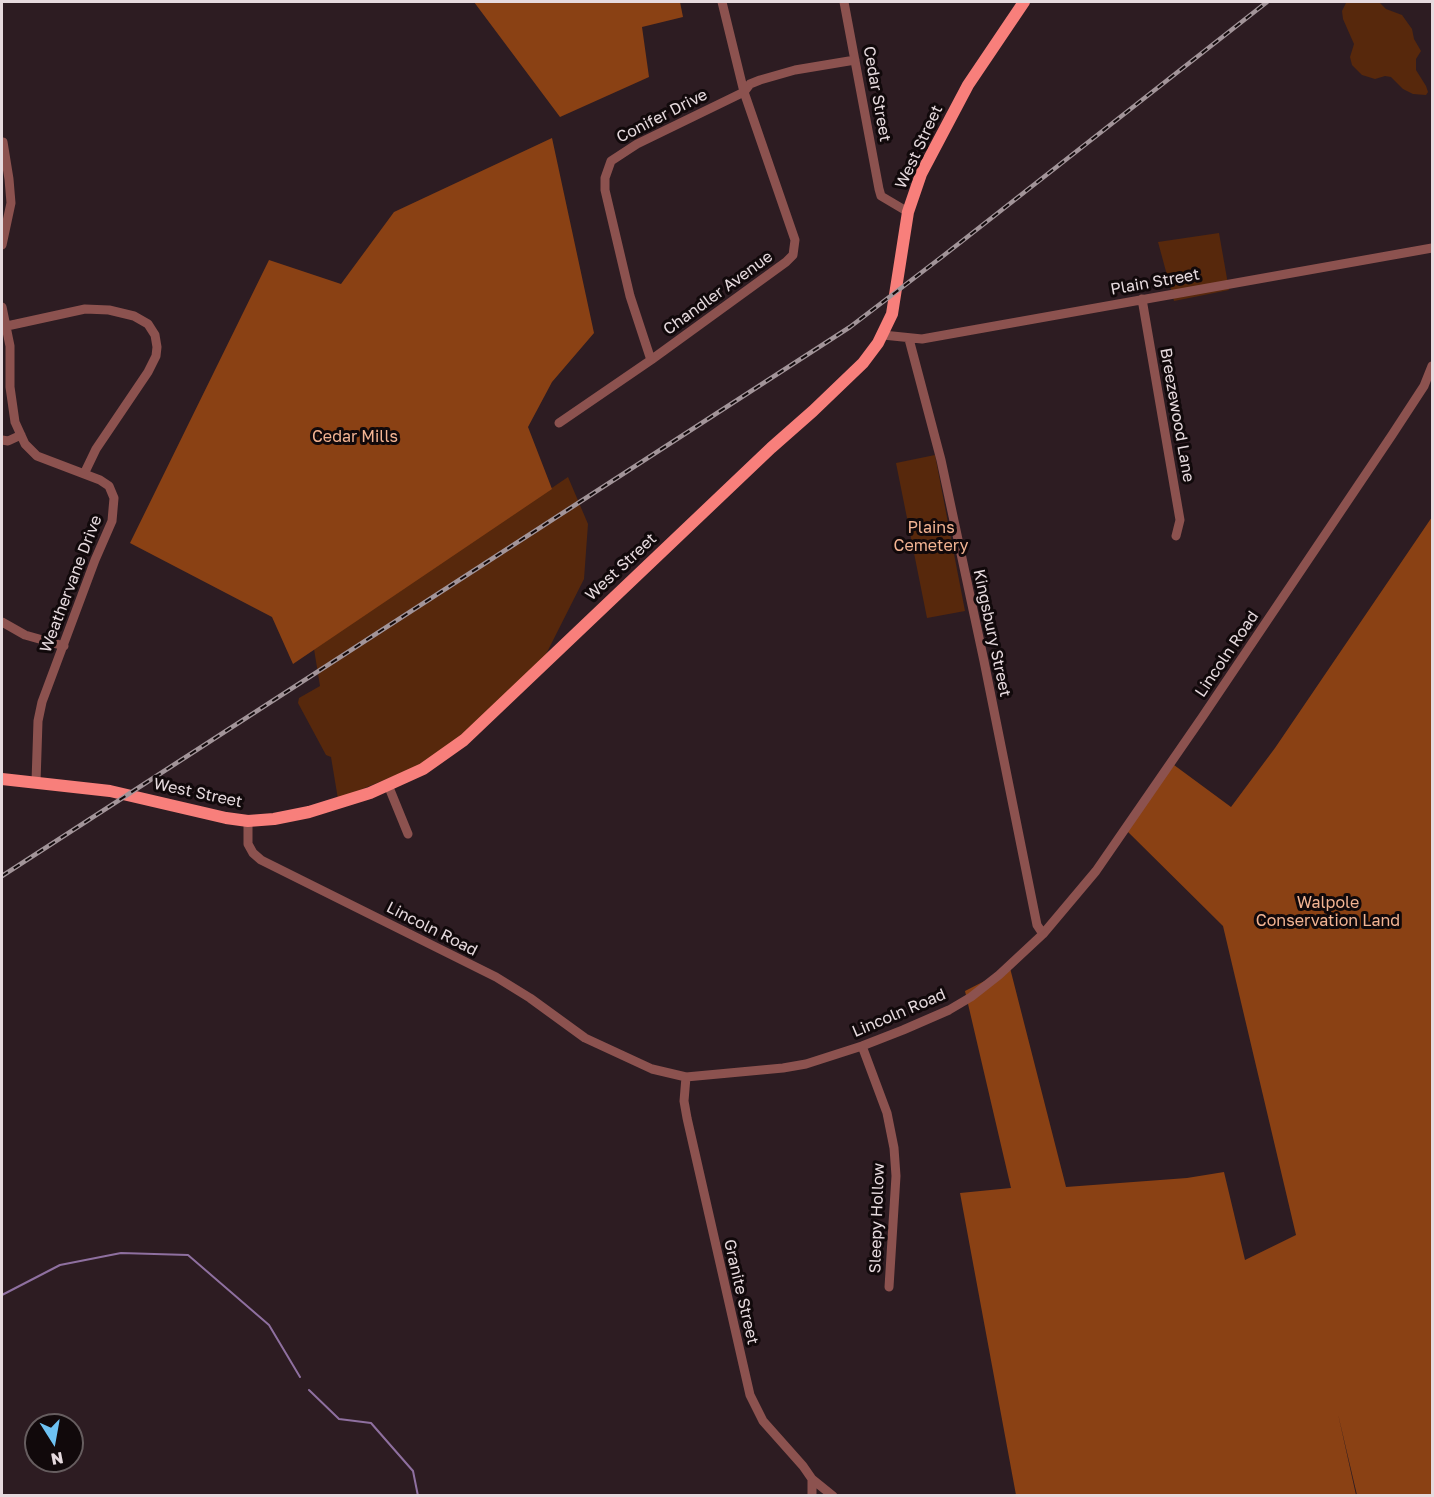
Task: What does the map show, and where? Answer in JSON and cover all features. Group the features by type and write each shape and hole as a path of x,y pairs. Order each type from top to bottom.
{"main road":[{"name":"West Street","path":"2,779 110,791 201,813 248,821 291,817 338,804 423,769 464,740 863,363 889,323 898,285 908,212 929,157 968,85 1024,2"}],"street":[{"name":"Chandler Avenue","path":"559,423 651,360 793,255 795,240 744,92 722,2"},
{"name":"Cedar Street","path":"844,2 881,196 908,212"},
{"name":"Conifer Drive","path":"651,360 630,296 605,190 607,168 613,158 744,92 750,84 795,70 855,60"},
{"path":"2,245 11,204 3,142"},
{"name":"Plain Street","path":"883,335 922,339 1432,248"},
{"name":"Breezewood Lane","path":"1142,299 1180,520 1176,536"},
{"name":"Weathervane Drive","path":"2,307 10,346 10,387 15,422 25,444 37,456 109,486 114,498 112,521 42,702 38,721 36,782"},
{"path":"7,326 85,309 109,310 134,316 148,324 155,335 157,347 152,364 96,449 84,474"},
{"name":"Kingsbury Street","path":"909,339 940,460 984,661 1036,925 1042,934"},
{"name":"Lincoln Road","path":"248,821 249,846 255,855 266,863 496,977 530,998 585,1038 643,1066 686,1077 806,1064 862,1046 926,1021 971,996 999,975 1042,934 1096,871 1392,435 1424,386 1432,366"},
{"path":"2,440 8,441 21,435"},
{"path":"2,622 25,634 64,646"},
{"path":"388,785 408,834"},
{"name":"Sleepy Hollow","path":"862,1046 887,1113 894,1148 896,1176 890,1287"},
{"name":"Granite Street","path":"686,1077 684,1101 687,1118 750,1395 764,1421 812,1479 833,1496"},
{"path":"812,1479 812,1496"}],"green space":[{"path":"474,2 680,2 683,17 642,27 649,77 560,117"},
{"path":"1379,2 1386,9 1402,15 1412,29 1414,39 1421,51 1416,59 1416,70 1426,86 1428,92 1426,95 1413,94 1403,89 1391,77 1375,79 1362,75 1352,65 1350,57 1354,44 1342,11 1346,3"},
{"name":"Cedar Mills","path":"552,138 594,333 552,382 528,427 552,489 293,664 272,617 130,543 269,260 341,284 394,212"},
{"path":"1219,233 1229,290 1174,301 1158,242"},
{"name":"Plains Cemetery","path":"935,455 965,611 927,618 896,463"},
{"path":"568,477 588,524 584,579 534,678 462,744 416,767 338,799 331,757 326,755 298,703 299,698 320,686 314,649"},
{"name":"Walpole Conservation Land","path":"1432,517 1432,1495 1357,1495 1338,1414 1356,1495 1016,1495 960,1193 1011,1188 965,991 1010,968 1066,1187 1187,1178 1224,1172 1245,1260 1296,1235 1223,926 1125,829 1174,765 1231,807 1275,748"}],"waterway":[{"path":"2,1295 60,1265 121,1253 188,1255 269,1325 300,1377"},
{"path":"309,1390 339,1419 371,1423 413,1471 418,1496"}],"railway":[{"path":"2,876 850,327 1267,2"}]}
